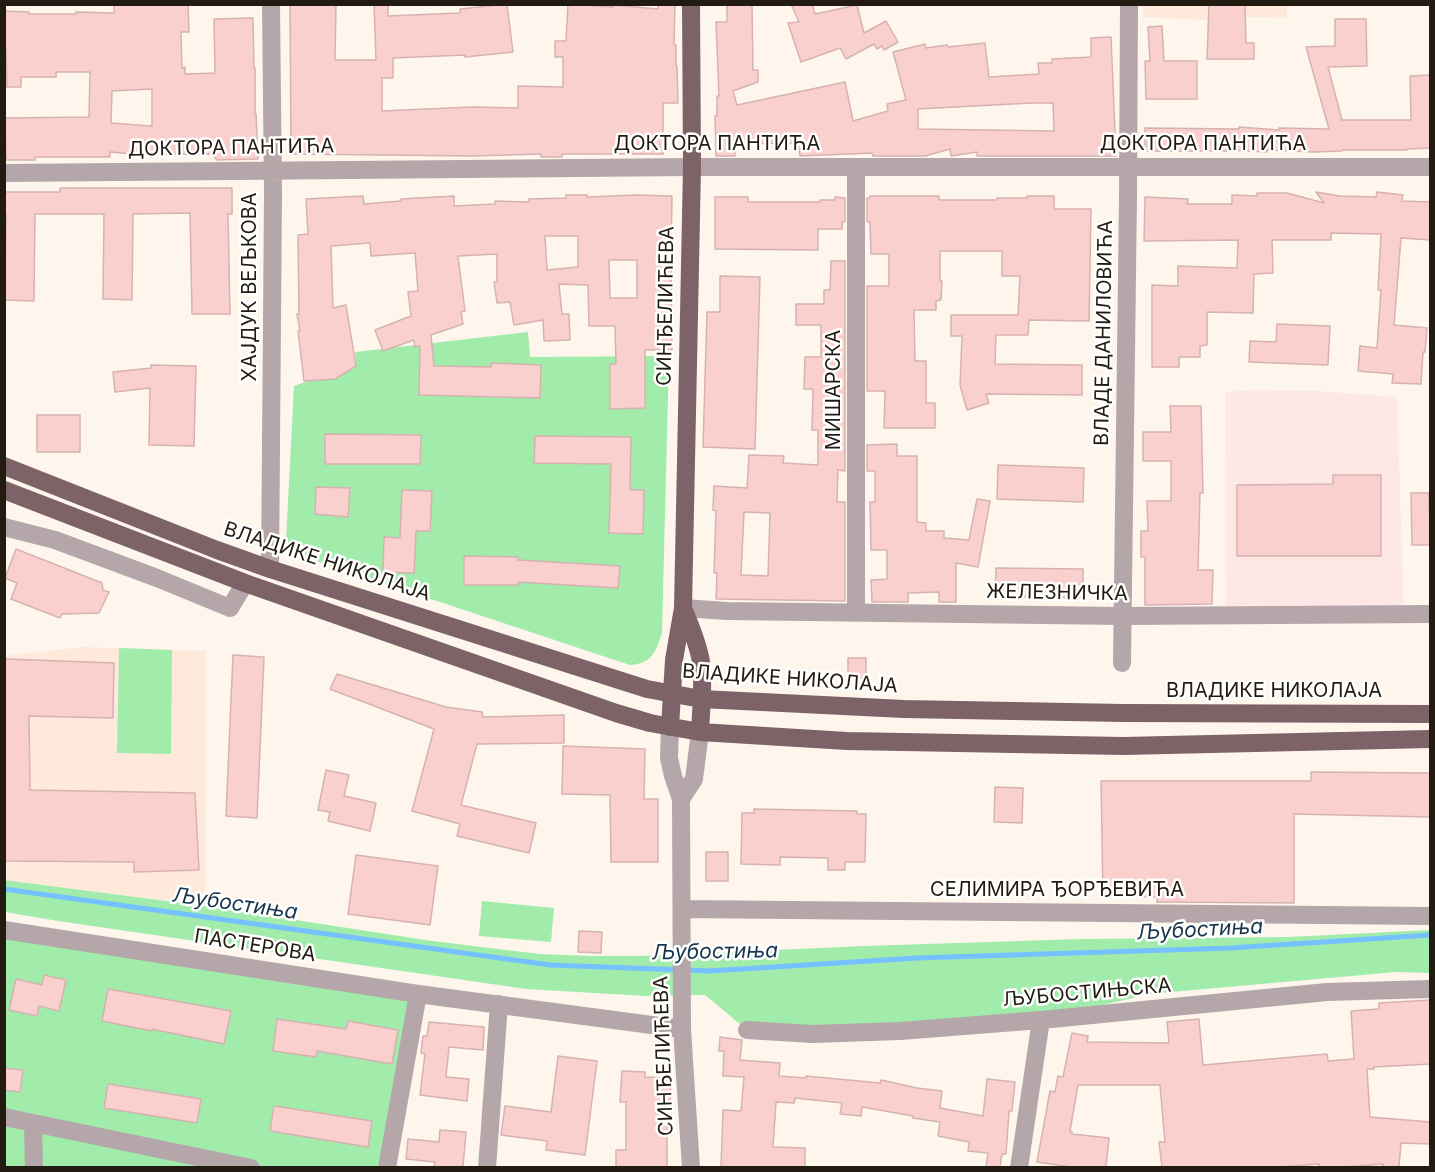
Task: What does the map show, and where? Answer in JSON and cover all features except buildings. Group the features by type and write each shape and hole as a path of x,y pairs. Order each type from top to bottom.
{"main road":[{"name":"СИНЂЕЛИЋЕВА","path":"670,726 674,660 683,608 692,166 692,4"},
{"name":"ВЛАДИКЕ НИКОЛАЈА","path":"4,466 270,569 647,689 701,699 864,708 978,711 1431,714"},
{"path":"4,490 245,583 616,713 650,723 700,732 847,741 1123,746 1431,739"},
{"name":"СИНЂЕЛИЋЕВА","path":"683,608 701,662 700,732"}],"street":[{"name":"ХАЈДУК ВЕЉКОВА","path":"270,569 273,171 271,4"},
{"name":"ВЛАДЕ ДАНИЛОВИЋА","path":"1122,663 1129,4"},
{"name":"ДОКТОРА ПАНТИЋА","path":"4,173 692,166 1431,167"},
{"name":"МИШАРСКА","path":"856,167 856,613"},
{"path":"4,527 55,540 230,608 245,583"},
{"name":"ЖЕЛЕЗНИЧКА","path":"683,608 856,613 1123,616 1431,614"},
{"name":"СИНЂЕЛИЋЕВА","path":"670,726 669,758 681,799 682,1029 691,1167"},
{"name":"СИНЂЕЛИЋЕВА","path":"681,799 694,779 700,732"},
{"name":"СЕЛИМИРА ЂОРЂЕВИЋА","path":"682,909 1431,916"},
{"name":"ПАСТЕРОВА","path":"4,930 417,994 682,1029"},
{"name":"ЉУБОСТИЊСКА","path":"747,1030 855,1034 1041,1020 1327,992 1431,989"},
{"path":"387,1167 417,994"},
{"path":"487,1167 499,1004"},
{"path":"1019,1167 1041,1020"},
{"path":"4,1117 251,1167"},
{"path":"33,1124 34,1167"}],"shaded area":[{"path":"1143,5 1287,5 1287,18 1245,17 1246,38 1207,37 1208,20 1143,17"},
{"path":"1317,391 1397,397 1404,614 1226,615 1225,392"},
{"path":"82,647 206,651 205,906 5,880 5,656"}],"green space":[{"path":"528,332 530,357 669,356 662,633 652,656 643,662 630,665 298,555 286,540 294,386 356,363 355,352"},
{"path":"119,648 172,650 171,754 117,753"},
{"path":"4,880 205,906 432,941 540,954 592,956 1082,939 1288,937 1430,930 1430,973 1396,972 1149,994 1041,1020 747,1030 705,995 646,996 526,989 5,912"},
{"path":"482,901 554,908 551,942 479,936"},
{"path":"4,930 418,994 387,1167 5,1167"}],"waterway":[{"name":"Љубостиња","path":"4,889 550,965 710,971 917,958 1231,948 1430,935"}]}
